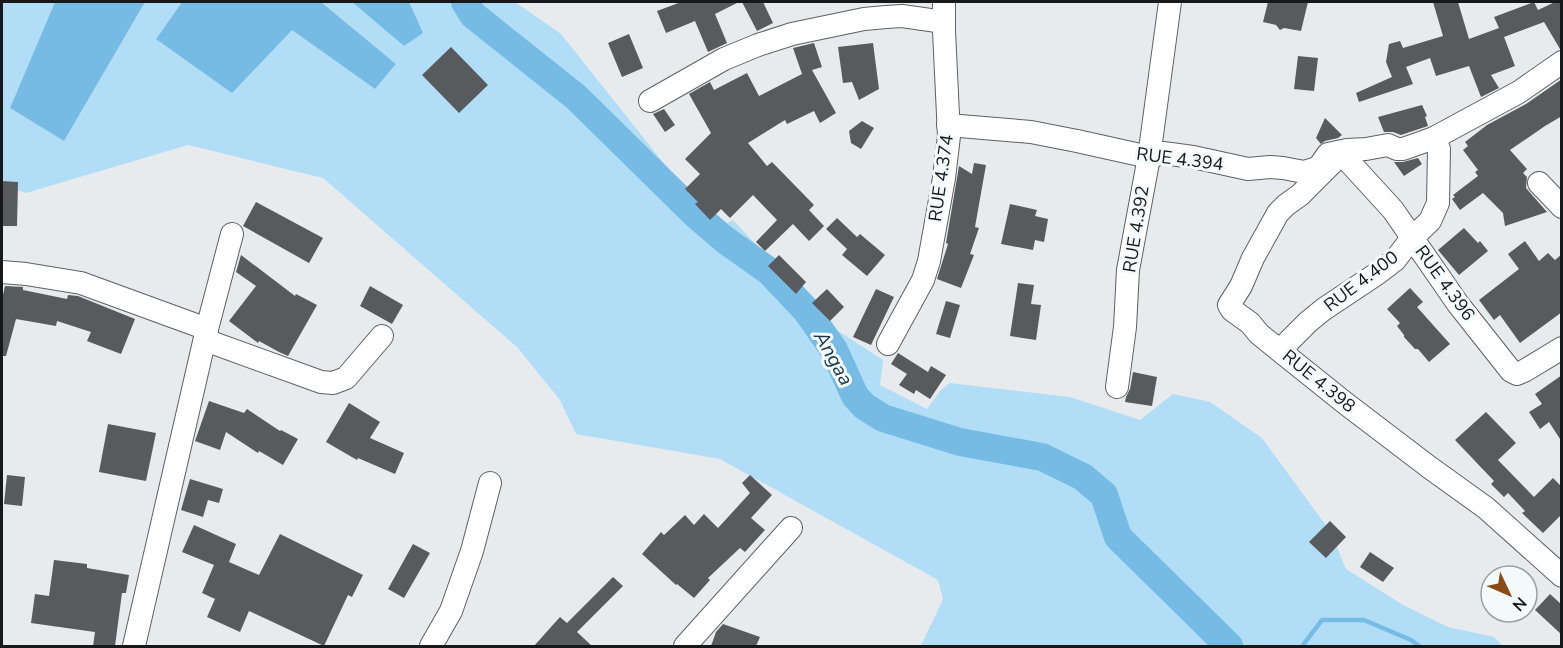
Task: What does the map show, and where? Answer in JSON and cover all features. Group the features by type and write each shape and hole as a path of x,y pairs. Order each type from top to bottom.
{"street":[{"name":"RUE 4.392","path":"1117,387 1125,327 1128,270 1149,157 1170,2"},
{"path":"650,101 724,59 792,34 864,19 944,12"},
{"name":"RUE 4.374","path":"888,344 923,280 944,178 949,136 944,12"},
{"name":"RUE 4.394","path":"948,125 1031,132 1149,157 1164,153 1248,169 1270,167 1304,172 1317,168 1328,154 1388,145 1397,150 1434,138 1519,92 1562,62"},
{"name":"RUE 4.400","path":"1283,352 1288,342 1323,309 1395,260 1412,238 1430,221 1438,203 1439,149 1434,138"},
{"name":"RUE 4.396","path":"1340,152 1393,210 1458,304 1511,371 1517,374 1524,371 1562,348"},
{"name":"RUE 4.398","path":"1340,152 1300,195 1278,213 1229,305 1259,334 1346,404 1486,508 1562,576"},
{"path":"1539,183 1562,207"},
{"path":"134,646 206,335 232,234"},
{"path":"2,272 81,283 321,382 333,383 346,378 382,336"},
{"path":"431,646 451,611 472,551 490,483"},
{"path":"685,646 791,528"}],"shaded area":[{"path":"2,2 55,2 10,108 64,141 145,2 182,2 156,39 292,30 375,89 396,64 321,2 352,2 404,46 422,33 409,2 515,2 561,34 716,229 733,220 775,265 814,315 883,360 880,385 927,409 941,390 950,383 1070,397 1140,420 1173,394 1210,402 1262,438 1330,531 1346,569 1403,605 1448,627 1494,637 1503,646 921,646 943,599 938,580 720,459 576,434 560,400 517,347 323,178 188,145 26,193 2,185"},
{"path":"55,2 145,2 64,141 10,108"},
{"path":"182,2 321,2 396,64 375,89 292,30 232,93 156,39"},
{"path":"352,2 409,2 423,33 404,46"}],"building":[{"path":"681,2 739,2 715,14 727,43 708,52 695,21 666,33 657,11"},
{"path":"742,2 763,2 773,23 757,31"},
{"path":"1268,2 1308,2 1301,31 1284,28 1280,30 1276,25 1263,22"},
{"path":"1433,2 1458,2 1469,39 1499,28 1494,17 1534,2 1538,10 1555,2 1562,2 1562,49 1544,22 1504,37 1515,66 1491,75 1499,88 1481,97 1469,66 1436,76 1430,58 1406,67 1413,84 1359,102 1356,93 1392,77 1386,62 1389,44 1400,41 1403,48 1443,36"},
{"path":"629,34 643,68 622,77 608,43"},
{"path":"814,43 822,67 812,70 836,113 820,123 814,111 787,124 785,120 748,143 767,166 772,162 814,205 809,210 824,226 809,241 793,224 765,251 756,242 777,220 753,195 730,218 721,209 710,220 695,204 698,202 685,189 700,174 685,159 711,133 689,94 710,82 714,90 747,73 759,96 802,74 793,48"},
{"path":"873,43 879,89 859,100 852,82 843,83 838,47"},
{"path":"451,47 488,85 459,113 422,75"},
{"path":"1298,56 1318,58 1314,91 1294,89"},
{"path":"1562,79 1562,116 1510,150 1527,169 1523,173 1527,177 1526,188 1547,212 1505,226 1503,213 1483,193 1460,210 1452,199 1455,197 1453,195 1478,176 1475,172 1478,170 1463,150 1468,146 1465,142 1487,125 1526,104"},
{"path":"1422,105 1428,126 1401,135 1384,132 1378,117"},
{"path":"664,109 675,125 665,132 653,114"},
{"path":"1325,118 1342,135 1321,144 1316,138"},
{"path":"862,121 874,128 861,149 851,143 849,131"},
{"path":"1418,158 1422,164 1404,176 1394,162 1403,162"},
{"path":"974,163 986,165 975,227 979,228 970,254 974,255 961,288 937,279 948,244 946,243 959,166 972,174"},
{"path":"2,181 18,182 17,226 2,226"},
{"path":"256,202 323,238 309,263 243,226"},
{"path":"1010,204 1037,210 1035,216 1048,219 1044,242 1035,240 1033,250 1001,244"},
{"path":"837,218 857,237 860,234 885,255 867,276 842,255 847,249 826,229"},
{"path":"1464,228 1488,251 1459,275 1438,250"},
{"path":"1525,241 1539,261 1548,253 1555,260 1562,254 1562,312 1520,343 1500,315 1494,320 1479,300 1519,269 1508,254"},
{"path":"241,255 295,296 296,294 317,305 288,356 259,341 258,343 229,321 256,286 236,272"},
{"path":"779,255 806,282 796,294 768,266"},
{"path":"1018,283 1034,285 1031,304 1041,305 1036,340 1010,336"},
{"path":"5,286 23,287 23,290 67,299 68,295 78,296 135,319 121,354 87,341 91,332 57,321 56,326 16,319 6,356 2,356 2,299"},
{"path":"370,286 403,305 392,324 360,306"},
{"path":"1410,288 1423,302 1417,307 1450,344 1429,362 1404,337 1397,326 1400,323 1387,309"},
{"path":"827,289 844,307 830,321 812,303"},
{"path":"876,289 894,297 871,345 853,337"},
{"path":"946,301 960,305 950,338 936,334"},
{"path":"898,353 928,372 931,366 946,375 930,399 916,390 914,394 899,385 907,374 891,364"},
{"path":"1133,372 1157,377 1152,406 1125,402"},
{"path":"1562,375 1562,442 1549,422 1540,429 1529,412 1542,404 1535,394"},
{"path":"209,401 244,413 247,409 280,431 298,439 283,465 259,451 258,453 226,432 220,450 195,441"},
{"path":"349,403 380,422 370,438 404,453 395,474 358,458 357,460 326,442"},
{"path":"1486,412 1516,443 1498,460 1534,497 1553,478 1562,487 1562,514 1543,533 1522,513 1525,511 1508,493 1504,497 1491,484 1494,481 1455,440"},
{"path":"108,424 156,433 146,481 99,472"},
{"path":"7,475 25,477 22,506 4,504"},
{"path":"750,475 772,495 751,518 765,530 745,552 740,548 708,578 710,580 694,598 642,554 661,532 664,535 685,515 694,525 704,514 718,528 750,493 742,483"},
{"path":"190,479 223,489 219,503 208,500 203,517 181,510"},
{"path":"1330,521 1346,537 1326,558 1309,542"},
{"path":"194,525 236,544 229,562 259,575 280,534 363,575 352,597 348,595 324,646 249,611 240,632 207,617 215,599 202,593 214,565 182,552"},
{"path":"413,544 430,553 404,598 388,589"},
{"path":"1370,552 1394,568 1383,582 1360,567"},
{"path":"54,560 87,564 87,568 129,575 126,593 122,593 115,646 93,646 95,632 31,623 35,594 49,596"},
{"path":"613,577 623,586 577,632 592,646 534,646 560,617 567,623"},
{"path":"1550,594 1562,605 1562,635 1539,614 1539,606"},
{"path":"723,624 760,637 756,646 711,646 716,632"}],"waterway":[{"name":"Angaa","path":"465,2 473,15 576,97 696,215 725,240 769,271 806,310 834,350 855,396 864,406 883,418 960,442 1042,457 1083,477 1104,495 1118,537 1229,646"},
{"path":"1304,646 1322,620 1364,620 1411,640 1419,646"}]}
